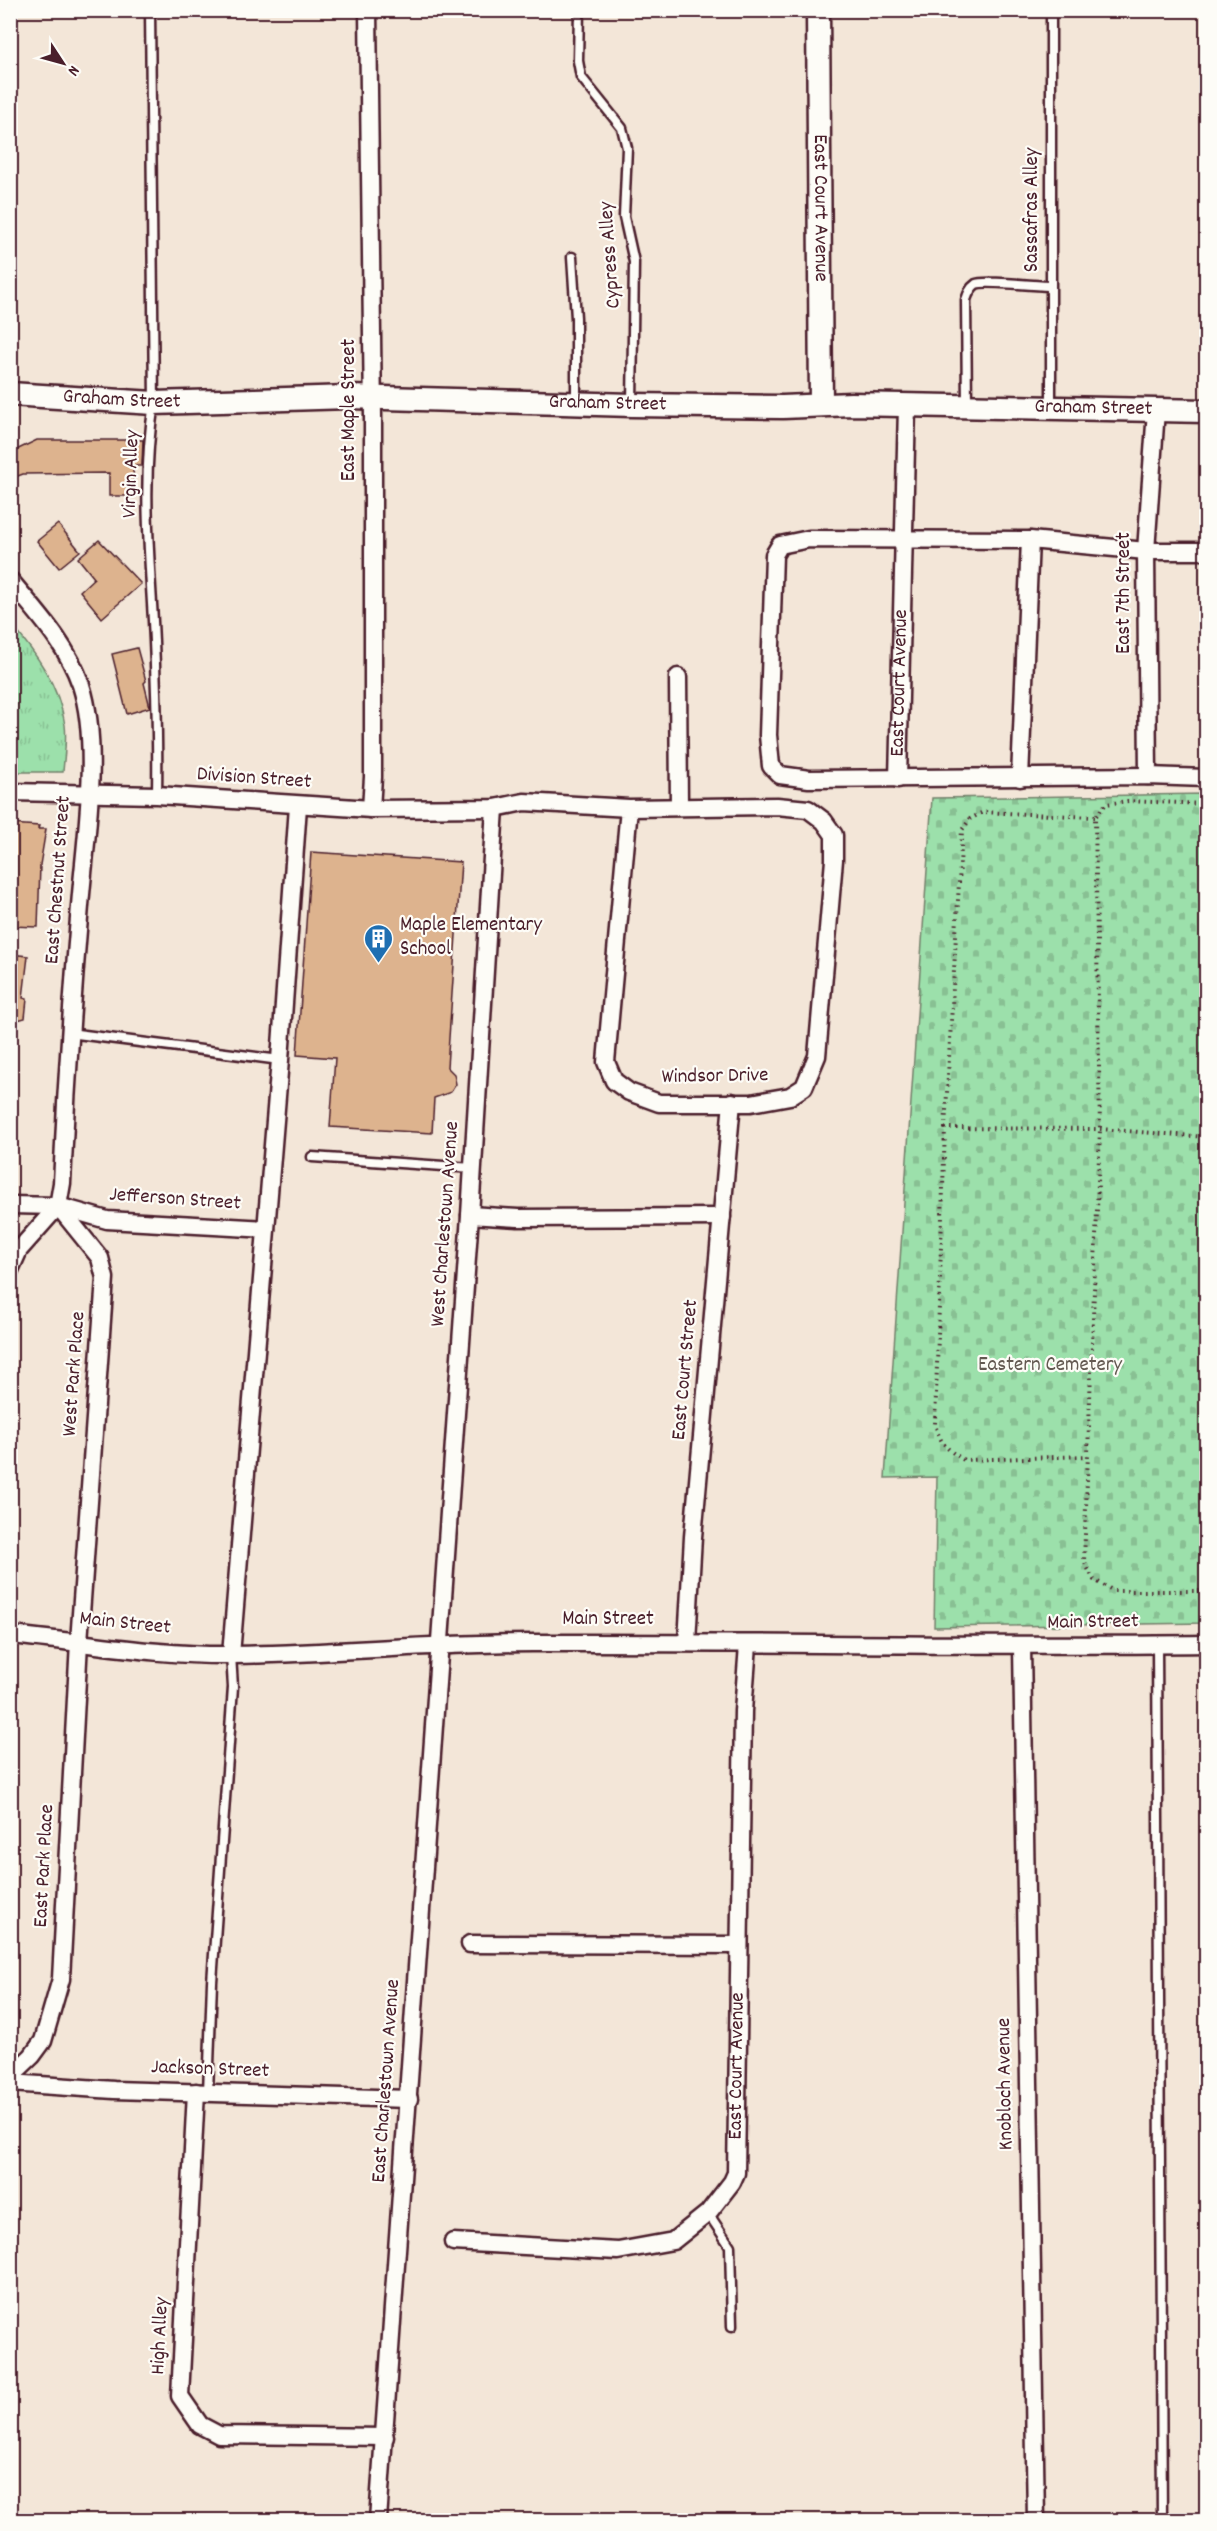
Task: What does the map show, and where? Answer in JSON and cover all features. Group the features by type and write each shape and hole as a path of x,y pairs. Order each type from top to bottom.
{"street":[{"name":"East Maple Street","path":"368,10 373,398 373,777 371,809"},
{"name":"East Court Avenue","path":"818,10 821,405"},
{"name":"Graham Street","path":"10,394 154,403 373,398 632,405 783,407 821,405 1206,411"},
{"name":"East Court Avenue","path":"898,779 906,540 907,406"},
{"name":"East 7th Street","path":"1148,776 1146,551 1156,410"},
{"path":"1206,550 1146,551 1030,540 809,539 780,545 774,555 768,735 771,766 780,775 837,781 1148,776 1206,778"},
{"path":"1020,778 1030,540"},
{"name":"East Chestnut Street","path":"10,580 61,642 76,672 87,710 90,738 88,794 69,1033 62,1183 58,1206"},
{"path":"678,677 679,806"},
{"name":"Division Street","path":"10,792 157,795 371,809 495,807"},
{"name":"Windsor Drive","path":"495,807 518,802 629,808 777,806 808,809 824,821 834,835 830,912 814,1068 804,1087 790,1096 751,1102 659,1103 629,1092 614,1081 606,1062 629,808"},
{"path":"231,1655 280,1060 298,806"},
{"name":"West Charlestown Avenue","path":"440,1644 470,1215 495,807"},
{"name":"East Court Street","path":"687,1642 693,1537 732,1102"},
{"name":"Jefferson Street","path":"10,1204 58,1206 107,1220 266,1229"},
{"path":"10,1270 19,1250 58,1206"},
{"name":"West Park Place","path":"58,1206 100,1258 105,1278 79,1642"},
{"path":"470,1215 518,1218 722,1217"},
{"name":"Main Street","path":"10,1635 154,1652 231,1655 440,1644 687,1642 748,1645 1206,1644"},
{"name":"East Park Place","path":"10,2077 32,2056 43,2041 61,1978 79,1642"},
{"name":"East Charlestown Avenue","path":"378,2520 440,1644"},
{"name":"East Court Avenue","path":"453,2242 618,2251 673,2241 708,2212 732,2182 736,2173 743,1711 748,1645"},
{"name":"Knobloch Avenue","path":"1022,1646 1036,2520"},
{"path":"470,1944 738,1946"},
{"name":"Jackson Street","path":"10,2083 114,2090 409,2099"},
{"name":"High Alley","path":"202,2093 180,2396 200,2425 219,2435 385,2437"}],"lane":[{"name":"Virgin Alley","path":"150,10 154,403 149,435 146,494 158,712 157,795"},
{"name":"Cypress Alley","path":"579,10 578,61 581,76 622,128 627,148 624,217 634,262 632,405"},
{"name":"Sassafras Alley","path":"1051,10 1052,409"},
{"path":"572,257 576,318 576,404"},
{"path":"967,408 966,300 971,288 983,281 1003,285 1051,286"},
{"path":"69,1033 280,1060"},
{"path":"312,1157 473,1168"},
{"path":"1157,1644 1162,2520"},
{"path":"202,2093 233,1687 231,1655"},
{"path":"708,2212 730,2246 732,2326"}],"path":[{"path":"1206,804 1128,801 1106,804 1095,817 1100,1130 1084,1561 1094,1580 1114,1591 1206,1591"},
{"path":"1088,1456 964,1460 948,1450 939,1438 935,1424 945,1128 962,830 970,819 983,812 1095,817"},
{"path":"945,1128 1100,1130 1206,1137"}],"green space":[{"path":"10,623 45,670 58,696 66,731 63,772 11,772"},
{"name":"Eastern Cemetery","path":"1206,794 1206,1623 934,1627 937,1477 885,1478 932,798"}],"building":[{"path":"37,440 143,440 142,466 133,466 134,496 109,496 109,473 23,474 10,479 10,453"},
{"path":"58,524 80,551 59,568 37,541"},
{"path":"99,540 141,584 102,618 80,591 94,578 78,558"},
{"path":"137,648 150,707 127,714 112,654"},
{"path":"10,824 39,826 38,829 46,829 40,865 38,927 10,926"},
{"name":"Maple Elementary School","path":"311,852 461,862 447,1067 454,1074 456,1084 451,1092 434,1098 432,1133 330,1127 335,1058 297,1055"},
{"path":"10,954 28,956 23,998 27,999 25,1018 10,1022"}],"place":[{"name":"Maple Elementary School","path":"379,964"}]}
